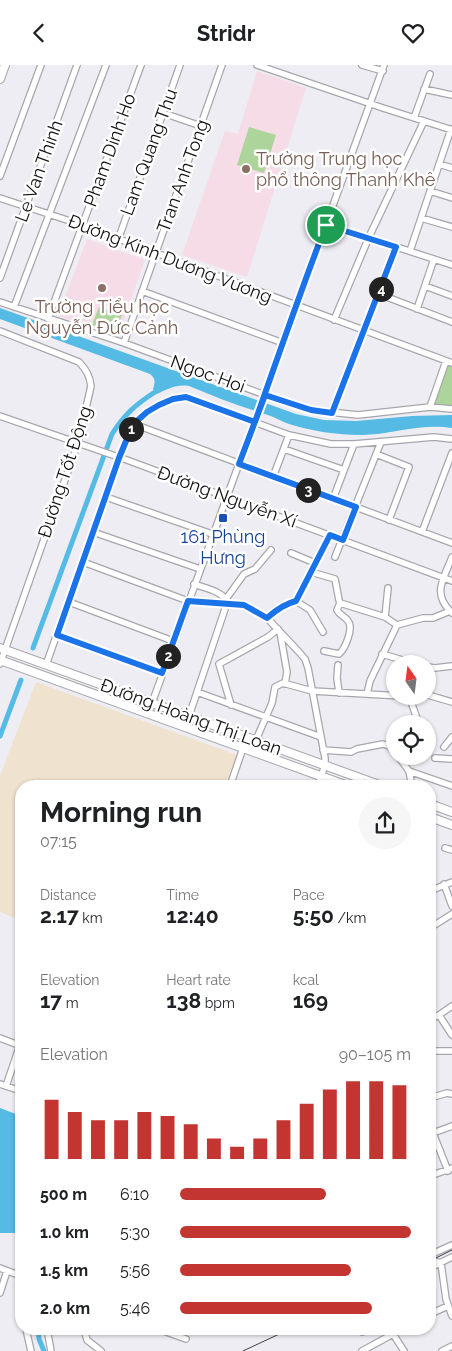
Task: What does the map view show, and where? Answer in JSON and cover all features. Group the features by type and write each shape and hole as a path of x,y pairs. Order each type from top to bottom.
{"main road":[{"path":"0,79 5,65"},
{"name":"Đường Hoàng Thị Loan","path":"3,649 366,780"},
{"name":"Đường Hoàng Thị Loan","path":"0,662 330,780"},
{"path":"436,806 452,811"},
{"path":"436,820 452,825"}],"street":[{"path":"0,176 42,65"},
{"name":"Le Van Thinh","path":"0,278 77,65"},
{"path":"14,307 106,65"},
{"name":"Pham Dinh Ho","path":"48,319 141,65"},
{"name":"Lam Quang Thu","path":"118,240 180,65"},
{"name":"Tran Anh Tong","path":"124,343 222,65"},
{"path":"257,65 451,129 410,251"},
{"path":"148,714 194,583 264,398 383,68 362,65"},
{"path":"414,118 430,74"},
{"path":"424,89 452,95"},
{"path":"163,113 201,126"},
{"path":"334,320 369,237 424,121"},
{"path":"439,164 452,168"},
{"path":"430,191 452,198"},
{"name":"Đường Kinh Dương Vương","path":"0,197 449,362"},
{"path":"421,218 452,227"},
{"path":"326,225 369,237 452,265"},
{"path":"332,413 396,247"},
{"path":"417,309 434,259"},
{"path":"425,286 452,296"},
{"path":"142,291 284,343"},
{"path":"379,294 452,322"},
{"name":"Ngoc Hoi","path":"0,301 48,319 124,343 264,398 311,410 358,415 430,407 452,409"},
{"name":"Đường Tốt Động","path":"0,331 79,362 90,377 91,386 78,443 10,636 3,649 0,662"},
{"path":"430,407 449,362"},
{"path":"46,665 119,458 134,424 141,416 152,409 173,399 186,397 256,419 289,435 331,444 354,444 434,437 452,439"},
{"name":"Đường Nguyễn Xí","path":"0,416 110,454 452,581"},
{"path":"134,424 452,543"},
{"path":"273,477 289,435"},
{"path":"335,557 381,442"},
{"path":"333,499 354,444"},
{"path":"284,449 344,470"},
{"path":"422,532 452,453"},
{"path":"376,454 409,467 389,520"},
{"path":"106,497 212,534"},
{"path":"93,532 200,569"},
{"path":"296,601 330,535"},
{"path":"189,715 226,601 244,575 255,569 271,550"},
{"path":"291,553 316,563"},
{"path":"371,694 370,681 397,625 451,612 440,594 440,587 452,557"},
{"path":"83,562 188,601 226,601 244,605 267,618 305,659 325,765 320,780"},
{"path":"311,572 335,579 340,603 385,617 397,625"},
{"path":"194,583 220,594 226,601"},
{"path":"385,617 388,588"},
{"path":"69,601 173,641"},
{"path":"267,618 287,603 296,601 310,610 323,632"},
{"path":"324,651 339,654 345,649 350,625 347,619 338,612 337,609 340,603"},
{"path":"207,661 219,664 279,630"},
{"path":"279,630 287,672 285,684"},
{"path":"57,635 162,673"},
{"path":"382,653 388,655"},
{"path":"219,664 231,705"},
{"path":"338,665 339,693"},
{"path":"436,668 452,666"},
{"path":"256,740 272,703 275,687 278,684 312,691 386,696"},
{"path":"197,692 321,737"},
{"path":"436,697 452,702"},
{"path":"444,747 452,737"},
{"path":"323,750 351,752 357,749 383,744 386,745"},
{"path":"232,780 243,748"},
{"path":"436,758 452,759"},
{"path":"405,765 409,771 411,780"},
{"path":"409,771 433,780"},
{"path":"436,781 452,787"},
{"path":"445,848 452,850"},
{"path":"436,888 452,881"},
{"path":"444,884 452,906"},
{"path":"436,923 452,914"},
{"path":"436,1016 452,1006"},
{"path":"439,1015 452,1035"},
{"path":"0,1038 15,1044"},
{"path":"436,1051 452,1051"},
{"path":"15,1059 3,1085 15,1089"},
{"path":"436,1096 446,1093 452,1094"},
{"path":"436,1131 452,1126"},
{"path":"436,1143 450,1170 436,1174"},
{"path":"436,1252 452,1245"},
{"path":"436,1265 452,1257"},
{"path":"436,1262 441,1263"},
{"path":"441,1263 446,1299 452,1315"},
{"path":"0,1268 15,1274"},
{"path":"0,1293 7,1271"},
{"path":"446,1299 452,1295"},
{"path":"436,1311 448,1306"},
{"path":"27,1335 31,1351"},
{"path":"48,1335 51,1351"},
{"path":"86,1335 87,1340 101,1351"},
{"path":"178,1335 186,1339"},
{"path":"362,1351 391,1335"},
{"path":"394,1335 404,1351"},
{"path":"442,1351 452,1346"}],"shaded area":[{"name":"Trường Trung học phổ thông Thanh Khê","path":"257,71 306,88 247,277 182,255 225,131 238,134"},
{"name":"Trường Tiểu học Nguyễn Đức Cảnh","path":"87,239 145,260 118,336 58,316"},
{"path":"36,682 237,755 227,780 15,780 15,918 0,912 0,776"}],"green space":[{"path":"249,127 276,135 264,173 237,165"},
{"path":"99,307 122,315 115,333 92,325"},
{"path":"446,361 452,363 452,408 430,407"}],"water":[{"path":"0,308 296,414 324,420 356,421 452,415 452,428 428,427 352,435 315,431 289,424 189,386 176,386 157,394 153,389 154,379 150,374 0,319"},
{"path":"0,1108 15,1114 15,1233 0,1233"}],"waterway":[{"path":"33,648 112,434 131,410 155,392"},
{"path":"0,736 21,680"},
{"path":"39,1335 44,1351"}],"railway":[{"path":"436,1258 452,1250"},
{"path":"243,1351 277,1335"}],"place":[{"name":"Trường Trung học phổ thông Thanh Khê","path":"246,169"},
{"name":"Trường Tiểu học Nguyễn Đức Cảnh","path":"102,288"},
{"name":"161 Phùng Hưng","path":"223,518"}],"route":[{"path":"326,225 255,422 186,397 173,399 152,409 141,416 134,424 119,458 57,635 162,673 188,601 244,605 267,618 287,603 296,601 330,535 343,540 356,507 239,464 255,422 265,395 311,410 332,413 379,294 396,247 326,225"}]}
